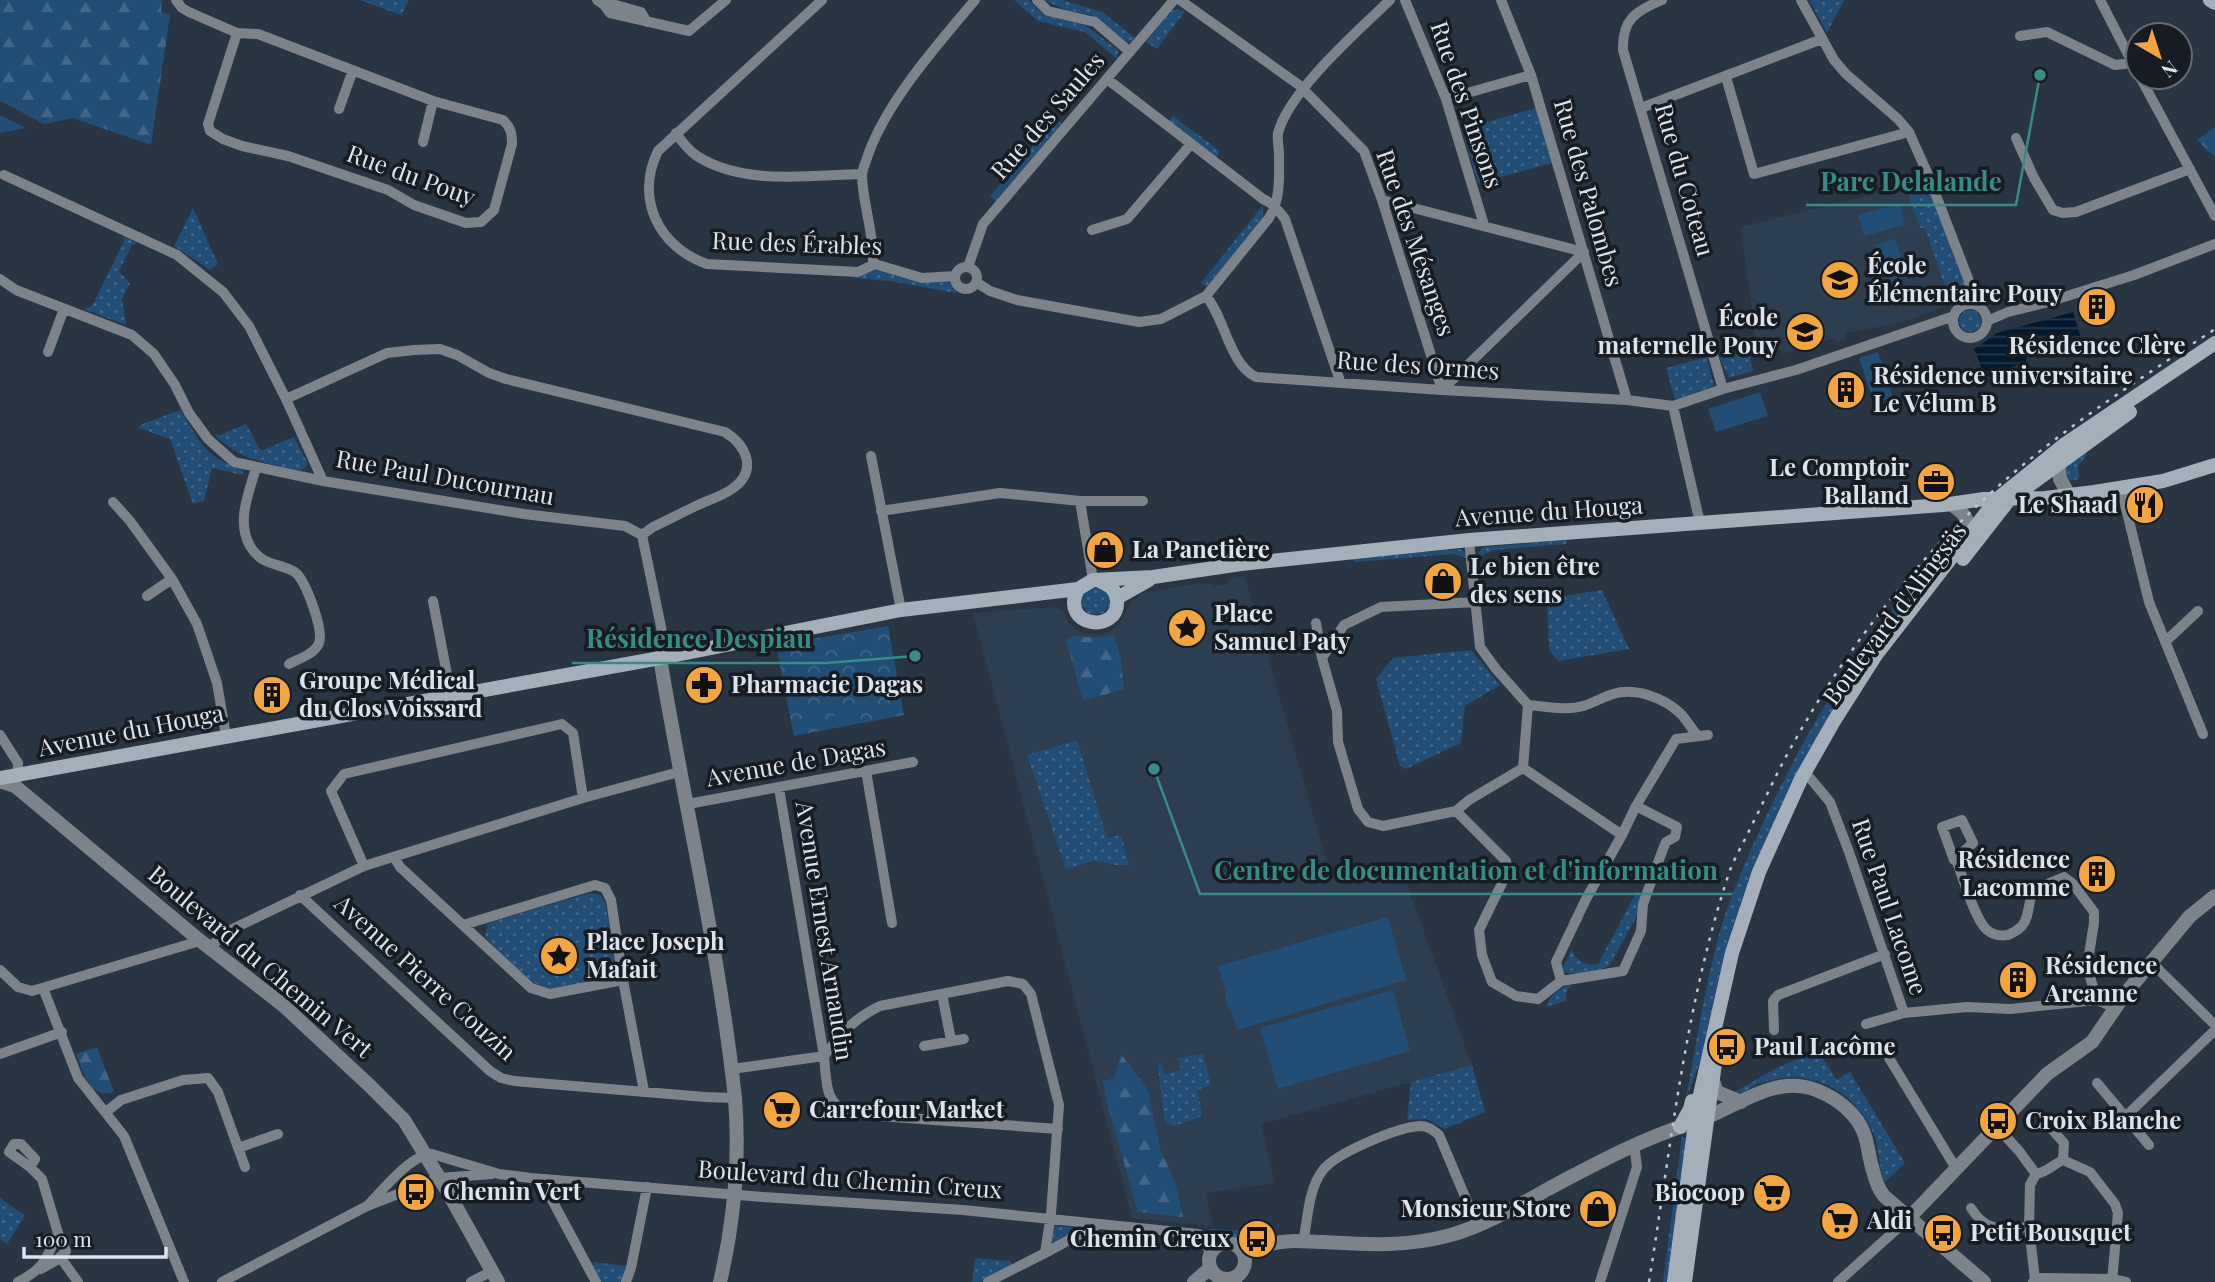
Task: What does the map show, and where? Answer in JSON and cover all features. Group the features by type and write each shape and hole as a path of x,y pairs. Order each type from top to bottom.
{"main road":[{"path":"2210,0 2215,3"},
{"path":"2003,500 2064,444 2215,343"},
{"path":"2003,500 2215,353"},
{"name":"Avenue du Houga","path":"1096,580 1153,577 1237,565 1469,540 1950,504 1984,499 2069,495 2163,481 2215,465"},
{"name":"Boulevard d'Alingsäs","path":"1685,1282 1710,1047 1732,953 1759,872 1801,779 1875,655 1968,536 2003,500"},
{"name":"Boulevard d'Alingsäs","path":"1674,1282 1701,1120 1738,954 1767,871 1810,778 1881,662 2003,500"},
{"name":"Avenue du Houga","path":"1117,598 1153,577"},
{"path":"1096,580 1111,585 1117,598 1114,613 1103,622 1097,623 1079,616 1076,596 1096,580"},
{"name":"Avenue du Houga","path":"0,780 17,781 226,736 663,657 901,610 1015,598 1076,596"},
{"path":"1680,1127 1690,1109 1699,1073 1710,1047"}],"street":[{"name":"Rue du Pouy","path":"176,0 181,8 237,33 258,34 433,101 503,120 512,133 512,144 494,210 481,222 466,223 414,205 388,190 288,156 242,146 210,131 208,124 237,33"},
{"path":"597,0 610,13 690,31 726,0"},
{"name":"Rue des Érables","path":"822,0 658,150 650,167 649,192 653,212 661,230 692,259 707,264 858,272 875,264 922,278 955,276"},
{"path":"875,264 862,174 883,120 947,32 971,4 958,0"},
{"path":"1037,0 1048,11 1094,22 1130,52"},
{"name":"Rue des Saules","path":"968,267 983,224 1174,0"},
{"name":"Rue des Mésanges","path":"1180,0 1303,88 1364,151 1442,390"},
{"name":"Rue des Pinsons","path":"1405,0 1446,99 1484,225"},
{"name":"Rue des Palombes","path":"1501,0 1531,75 1627,400"},
{"name":"Rue du Coteau","path":"1662,0 1642,9 1628,21 1623,34 1623,50 1723,389"},
{"path":"1801,0 1834,60 1909,132 1969,281 1971,304 1985,315 2048,302 2134,275 2215,244"},
{"path":"2100,0 2124,46"},
{"path":"976,282 990,291 1017,300 1139,322 1161,319 1206,296 1275,208 1279,178 1278,134 1291,107 1303,88 1387,1"},
{"path":"2020,36 2047,32 2124,67"},
{"path":"1641,108 1822,39"},
{"path":"339,109 353,70"},
{"path":"1446,99 1531,75"},
{"path":"1726,77 1754,174 1909,132"},
{"path":"1107,79 1270,202 1285,219 1340,382"},
{"path":"2148,91 2215,216"},
{"path":"423,142 433,101"},
{"path":"676,133 686,148 698,157 732,171 765,176 862,174"},
{"path":"2016,138 2034,178 2053,210 2063,214 2105,202 2190,169"},
{"path":"1092,230 1127,219 1191,144"},
{"name":"Rue Paul Ducournau","path":"4,175 177,255 223,292 249,326 323,481 524,514 625,526 642,535"},
{"path":"1382,200 1584,252"},
{"path":"1442,390 1584,252"},
{"path":"968,267 976,272 976,282 964,289 956,283 955,276 961,268 968,267"},
{"path":"0,279 16,290 132,335 154,354 208,439 234,462 323,481"},
{"name":"Rue des Ormes","path":"1206,296 1239,361 1256,377 1627,400 1674,406"},
{"path":"1957,331 1954,316 1959,308 1971,304"},
{"path":"48,352 64,309"},
{"path":"1937,322 1961,335 1973,337 1983,331 1985,315"},
{"path":"1700,523 1674,416 1674,406 1723,389 1796,370 1954,316"},
{"path":"286,399 387,353 440,349 506,379 725,432 737,439 743,449 747,461 745,476 734,488 653,527 642,535 679,772 688,804 732,1069 737,1122 735,1194 729,1244 720,1282"},
{"path":"872,456 901,610"},
{"path":"2058,463 2060,479 2069,495"},
{"path":"256,468 243,521 247,538 264,560 299,576 321,631 315,650 289,664"},
{"path":"2121,488 2148,602 2203,734"},
{"path":"881,511 1000,493 1080,501 1143,501"},
{"path":"1080,501 1096,580"},
{"path":"113,502 172,579 197,624 213,671 226,736"},
{"path":"1950,504 1962,511 1966,517 1968,536"},
{"path":"1469,540 1480,648 1528,705 1572,708 1629,691 1650,695 1671,706 1702,735 1676,739 1636,806 1556,962 1561,981"},
{"path":"147,596 172,579"},
{"path":"433,601 452,695"},
{"path":"1322,658 1344,625 1381,607 1476,602"},
{"path":"2165,642 2198,611"},
{"path":"1316,622 1322,658 1337,711 1338,742 1358,809 1368,822 1383,826 1456,811 1469,800 1522,768"},
{"path":"1522,768 1528,705"},
{"path":"364,866 331,791 344,774 562,724 572,733 583,798"},
{"path":"0,735 18,763 17,781"},
{"name":"Avenue de Dagas","path":"688,804 913,762"},
{"path":"1522,768 1622,835"},
{"path":"866,771 892,923"},
{"path":"210,948 224,933 364,866 583,798 679,772"},
{"name":"Rue Paul Lacome","path":"1810,778 1830,802 1904,1013 1967,1007 2011,1009 2097,1000 2115,1008"},
{"name":"Boulevard du Chemin Vert","path":"17,781 198,939 284,1006 404,1120 495,1277"},
{"name":"Avenue Ernest Arnaudin","path":"779,788 824,1056 827,1090 831,1101 839,1109 851,1114 1058,1129"},
{"path":"1456,811 1506,861 1508,871 1479,930 1482,955 1492,982 1516,996 1538,999 1561,981 1623,971 1629,960 1641,931 1643,904 1666,842 1675,836 1677,827 1636,806"},
{"path":"394,857 400,867 531,988 550,994 623,980"},
{"path":"1956,859 1978,917 1986,930 1996,935 2014,933 2021,927 2028,915 2028,902 2033,890 2064,877 2073,884 2094,912 2087,967 2097,1000"},
{"path":"463,925 595,885 605,888 611,900 623,980 645,1091"},
{"name":"Avenue Pierre Couzin","path":"300,895 490,1071 501,1078 735,1098"},
{"path":"1838,1282 1908,1219 2047,1074 2092,1042 2115,1008 2190,916 2215,895"},
{"path":"0,970 24,990 32,991 193,943 198,939"},
{"path":"1774,1030 1773,1001 1778,995 1885,954"},
{"path":"2125,1117 2215,1027 2152,963"},
{"path":"732,1069 824,1056 847,1027 861,1015 880,1006 1008,981 1023,984 1031,994 1059,1105 1051,1219 1045,1253"},
{"path":"43,988 78,1078 124,1136 184,1282"},
{"path":"942,994 951,1040"},
{"path":"1866,1024 1904,1013"},
{"path":"0,1054 62,1032"},
{"path":"924,1046 964,1039"},
{"path":"1889,1058 1957,1170"},
{"path":"106,1112 121,1100 183,1080 208,1078 218,1092 245,1167"},
{"path":"1712,1078 1717,1092 1741,1102"},
{"path":"2097,1083 2149,1145"},
{"path":"1243,1256 1291,1241 1393,1245 1449,1236 1477,1225 1634,1144 1701,1120 1771,1088 1789,1086 1813,1089 1831,1097 1852,1115 1865,1135 1878,1189 1908,1219 1984,1282"},
{"path":"2048,1125 2064,1143 2063,1160"},
{"path":"1303,1242 1312,1192 1322,1171 1340,1154 1405,1128 1421,1126 1431,1128 1439,1135 1477,1225"},
{"path":"1997,1127 2036,1174"},
{"path":"238,1147 278,1134"},
{"path":"1600,1282 1637,1167 1634,1144"},
{"path":"367,1206 424,1154"},
{"name":"Boulevard du Chemin Creux","path":"424,1154 499,1174"},
{"path":"2036,1174 2042,1174 2053,1164 2063,1160 2090,1171 2115,1204 2118,1213 2112,1280"},
{"path":"222,1282 367,1206 436,1174 455,1161"},
{"path":"18,1282 66,1251 42,1179 30,1167"},
{"name":"Boulevard du Chemin Creux","path":"436,1174 499,1174 963,1210 1198,1234 1226,1243"},
{"path":"2036,1174 2030,1185 2029,1227 2034,1281 2041,1278 2126,1282"},
{"path":"546,1179 545,1187 596,1282"},
{"path":"626,1282 647,1186"},
{"path":"1971,1208 1986,1226 2029,1227"},
{"path":"988,1282 1097,1225"},
{"path":"36,1272 44,1264 58,1233"},
{"path":"1198,1234 1211,1252"},
{"path":"1196,1282 1225,1277 1242,1271 1243,1256 1232,1243 1219,1244 1211,1252 1209,1263 1225,1277"},
{"path":"60,1257 78,1282"},
{"path":"471,1282 495,1277"}],"shaded area":[{"path":"1910,185 1912,190 1908,195 1920,228 1925,227 1951,304 1901,323 1846,333 1847,340 1835,342 1834,339 1798,346 1798,350 1782,353 1781,349 1776,350 1775,347 1757,350 1741,227"},
{"path":"2073,312 2082,341 2042,357 2034,351 2027,353 2026,362 1985,377 1974,349 1997,333"},
{"path":"1245,576 1331,878 1365,877 1400,865 1472,1065 1261,1124 1275,1183 1206,1193 1213,1226 1132,1218 973,613 1055,607 1063,611 1069,623 1081,632 1100,635 1119,624 1131,602 1142,593 1200,583 1212,583 1214,586 1227,584 1230,577"}],"green space":[{"path":"0,0 162,0 161,12 170,15 151,145 73,118 44,124 0,101"},
{"path":"360,0 409,0 401,15"},
{"path":"1014,0 1029,0 1044,15 1085,25 1118,50 1117,59 1085,32 1038,21"},
{"path":"1044,0 1062,0 1102,12 1135,38 1130,43 1126,42 1091,15 1066,10"},
{"path":"1809,0 1844,0 1827,33"},
{"path":"1171,11 1185,11 1157,49 1146,42"},
{"path":"1536,108 1552,163 1478,183 1462,129"},
{"path":"0,115 26,128 0,133"},
{"path":"1173,116 1220,151 1216,157 1169,121"},
{"path":"1056,119 1062,124 996,201 990,196"},
{"path":"2215,127 2215,157 2197,140"},
{"path":"1926,179 1965,281 1959,299 1951,304 1925,228 1920,228 1908,195 1912,190 1910,185"},
{"path":"1900,204 1905,225 1864,236 1858,215"},
{"path":"1263,205 1263,219 1206,287 1201,283"},
{"path":"193,208 218,264 210,270 174,246"},
{"path":"122,236 137,243 132,245 119,271 130,284 122,299 126,325 84,309 92,306 124,241"},
{"path":"1895,239 1908,277 1888,284 1875,245"},
{"path":"878,269 918,281 948,282 956,287 956,293 890,281 853,278"},
{"path":"1970,310 1978,313 1981,321 1978,329 1970,332 1962,329 1959,321 1962,313"},
{"path":"1749,352 1753,371 1729,378 1719,357"},
{"path":"1878,352 1893,397 1874,403 1859,358"},
{"path":"1707,357 1714,386 1675,400 1666,368"},
{"path":"1760,392 1768,416 1716,432 1708,409"},
{"path":"180,410 205,448 220,460 244,470 243,475 212,468 204,501 193,504 170,439 139,428 140,425"},
{"path":"246,424 261,451 294,437 308,464 300,471 253,459 233,450 214,434 221,435"},
{"path":"2087,450 2087,455 2078,466 2079,479 2068,481 2065,465"},
{"path":"1567,540 1566,544 1493,550 1478,558 1483,547"},
{"path":"1461,549 1468,559 1454,554 1355,562 1350,558"},
{"path":"1925,573 1927,580 1797,776 1713,1013 1700,1062 1685,1102 1719,935 1731,897 1757,836 1791,766 1830,697 1874,633"},
{"path":"1088,585 1107,588 1112,604 1102,614 1089,615 1079,602"},
{"path":"1602,590 1629,649 1558,661 1549,650 1547,599"},
{"path":"888,626 904,715 794,736 776,645"},
{"path":"1114,635 1121,660 1124,689 1083,701 1066,640 1072,636 1100,638"},
{"path":"1471,650 1500,685 1465,706 1461,743 1406,769 1400,766 1376,679 1393,658"},
{"path":"859,709 861,720 836,726 834,714"},
{"path":"1077,740 1107,838 1121,835 1129,865 1095,861 1066,869 1027,755"},
{"path":"1637,891 1642,898 1639,912 1609,966 1582,973 1565,972 1563,968 1572,949 1575,956 1582,961 1598,964"},
{"name":"Place Joseph Mafait","path":"590,893 600,895 605,902 617,969 610,977 569,987 544,987 521,973 485,937 488,923"},
{"path":"1388,917 1406,980 1237,1030 1231,1010 1226,1005 1225,989 1218,966"},
{"path":"1571,985 1566,992 1566,1001 1545,1007 1555,993"},
{"path":"1393,990 1410,1051 1278,1089 1260,1028"},
{"path":"97,1047 114,1092 99,1092 93,1088 76,1054"},
{"path":"1817,1050 1837,1080 1850,1072 1905,1163 1885,1182 1872,1130 1857,1107 1836,1090 1811,1080 1784,1078 1733,1093 1773,1070"},
{"path":"1121,1054 1148,1090 1161,1152 1175,1181 1183,1217 1138,1212 1103,1081 1114,1079"},
{"path":"1203,1054 1211,1085 1197,1090 1202,1112 1200,1117 1174,1126 1167,1123 1164,1119 1158,1065 1161,1063 1165,1074 1181,1070 1178,1058"},
{"path":"1472,1065 1485,1112 1445,1129 1426,1119 1407,1120 1411,1082"},
{"path":"1682,1136 1689,1143 1671,1282 1663,1282"},
{"path":"0,1198 25,1216 7,1244 0,1239"},
{"path":"1055,1226 1072,1227 1073,1233 1055,1243 1052,1240"},
{"path":"1207,1229 1259,1231 1260,1233 1246,1242"},
{"path":"975,1258 1010,1261 1012,1267 981,1282 972,1282"},
{"path":"593,1262 626,1266 622,1282 601,1282 593,1268"}],"railway":[{"path":"1649,1282 1690,1027 1713,926 1734,862 1805,723 1859,640 1890,601 1922,563 1992,492 2074,425 2215,329"}],"place":[{"name":"Parc Delalande","path":"2040,75"},
{"name":"École Élémentaire Pouy","path":"1840,280"},
{"name":"Résidence Clère","path":"2097,307"},
{"name":"École maternelle Pouy","path":"1805,332"},
{"name":"Résidence universitaire Le Vélum B","path":"1846,390"},
{"name":"Le Comptoir Balland","path":"1936,482"},
{"name":"Le Shaad","path":"2145,505"},
{"name":"La Panetière","path":"1105,550"},
{"name":"Le bien être des sens","path":"1443,581"},
{"name":"Place Samuel Paty","path":"1187,628"},
{"name":"Résidence Despiau","path":"915,656"},
{"name":"Pharmacie Dagas","path":"704,685"},
{"name":"Groupe Médical du Clos Voissard","path":"272,695"},
{"name":"Centre de documentation et d'information","path":"1154,769"},
{"name":"Résidence Lacomme","path":"2097,874"},
{"name":"Place Joseph Mafait","path":"559,956"},
{"name":"Résidence Arcanne","path":"2018,980"},
{"name":"Paul Lacôme","path":"1727,1047"},
{"name":"Carrefour Market","path":"782,1110"},
{"name":"Croix Blanche","path":"1998,1121"},
{"name":"Chemin Vert","path":"416,1192"},
{"name":"Biocoop","path":"1772,1193"},
{"name":"Monsieur Store","path":"1598,1209"},
{"name":"Aldi","path":"1840,1221"},
{"name":"Petit Bousquet","path":"1943,1233"},
{"name":"Chemin Creux","path":"1257,1239"}]}
